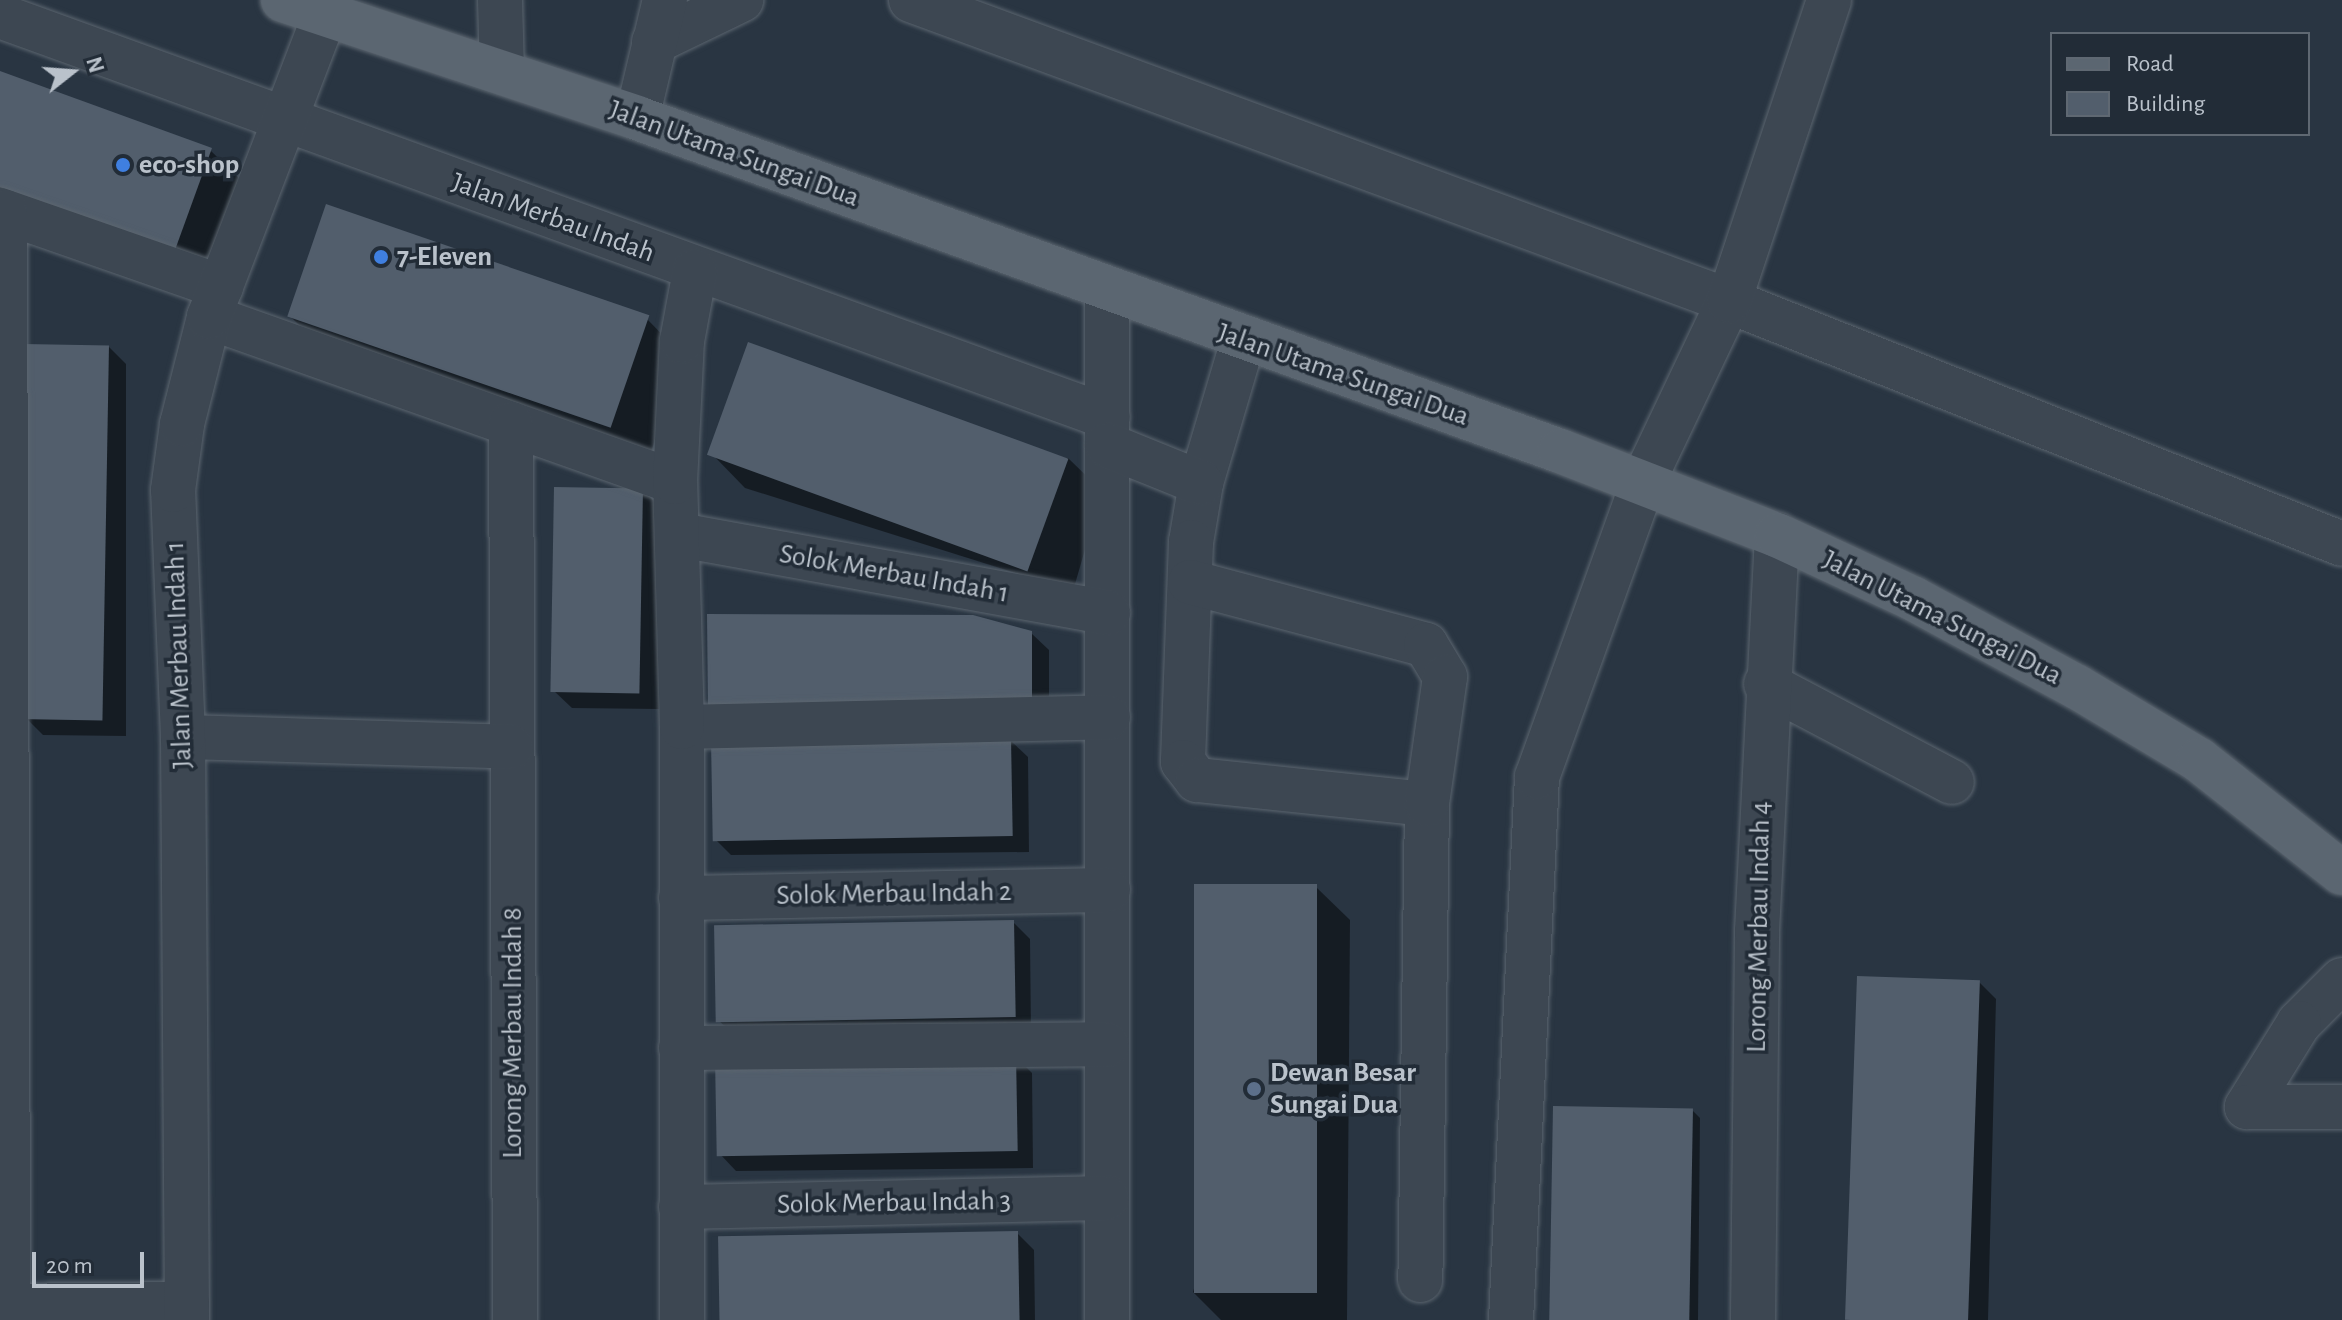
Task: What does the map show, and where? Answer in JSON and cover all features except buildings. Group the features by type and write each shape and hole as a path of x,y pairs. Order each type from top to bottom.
{"main road":[{"name":"Jalan Utama Sungai Dua","path":"283,0 637,118 1243,341 1643,482 1777,535 1914,599 2077,687 2199,760 2342,873"}],"street":[{"path":"500,0 502,72"},
{"path":"637,118 665,0"},
{"path":"654,42 741,0"},
{"path":"911,0 1729,301 2342,544"},
{"path":"1511,1320 1537,777 1643,482 1729,301 1829,0"},
{"name":"Jalan Merbau Indah 1","path":"187,1312 183,737 173,490 182,424 215,302 325,15"},
{"name":"Jalan Merbau Indah","path":"0,16 695,271 1107,431 1201,483"},
{"path":"187,1312 5,1310 3,211 511,424 675,482"},
{"path":"682,1320 682,727 680,535 675,482 682,341 695,271"},
{"path":"1107,290 1107,1320"},
{"path":"1243,341 1201,483 1190,582 1183,762 1197,780 1427,804"},
{"name":"Lorong Merbau Indah 8","path":"511,424 515,1320"},
{"name":"Solok Merbau Indah 1","path":"680,535 1108,613"},
{"name":"Lorong Merbau Indah 4","path":"1753,1320 1766,684 1777,535"},
{"path":"1190,582 1426,645 1445,677 1427,804 1420,1280"},
{"path":"1766,684 1952,782"},
{"path":"682,727 1108,717"},
{"path":"183,737 511,747"},
{"name":"Solok Merbau Indah 2","path":"681,898 1108,890"},
{"path":"2342,980 2299,1023 2247,1107 2342,1107"},
{"path":"681,1048 1107,1044"},
{"name":"Solok Merbau Indah 3","path":"681,1207 1107,1198"}],"place":[{"name":"eco-shop","path":"123,165"},
{"name":"7-Eleven","path":"381,257"},
{"name":"Dewan Besar Sungai Dua","path":"1254,1089"}]}
